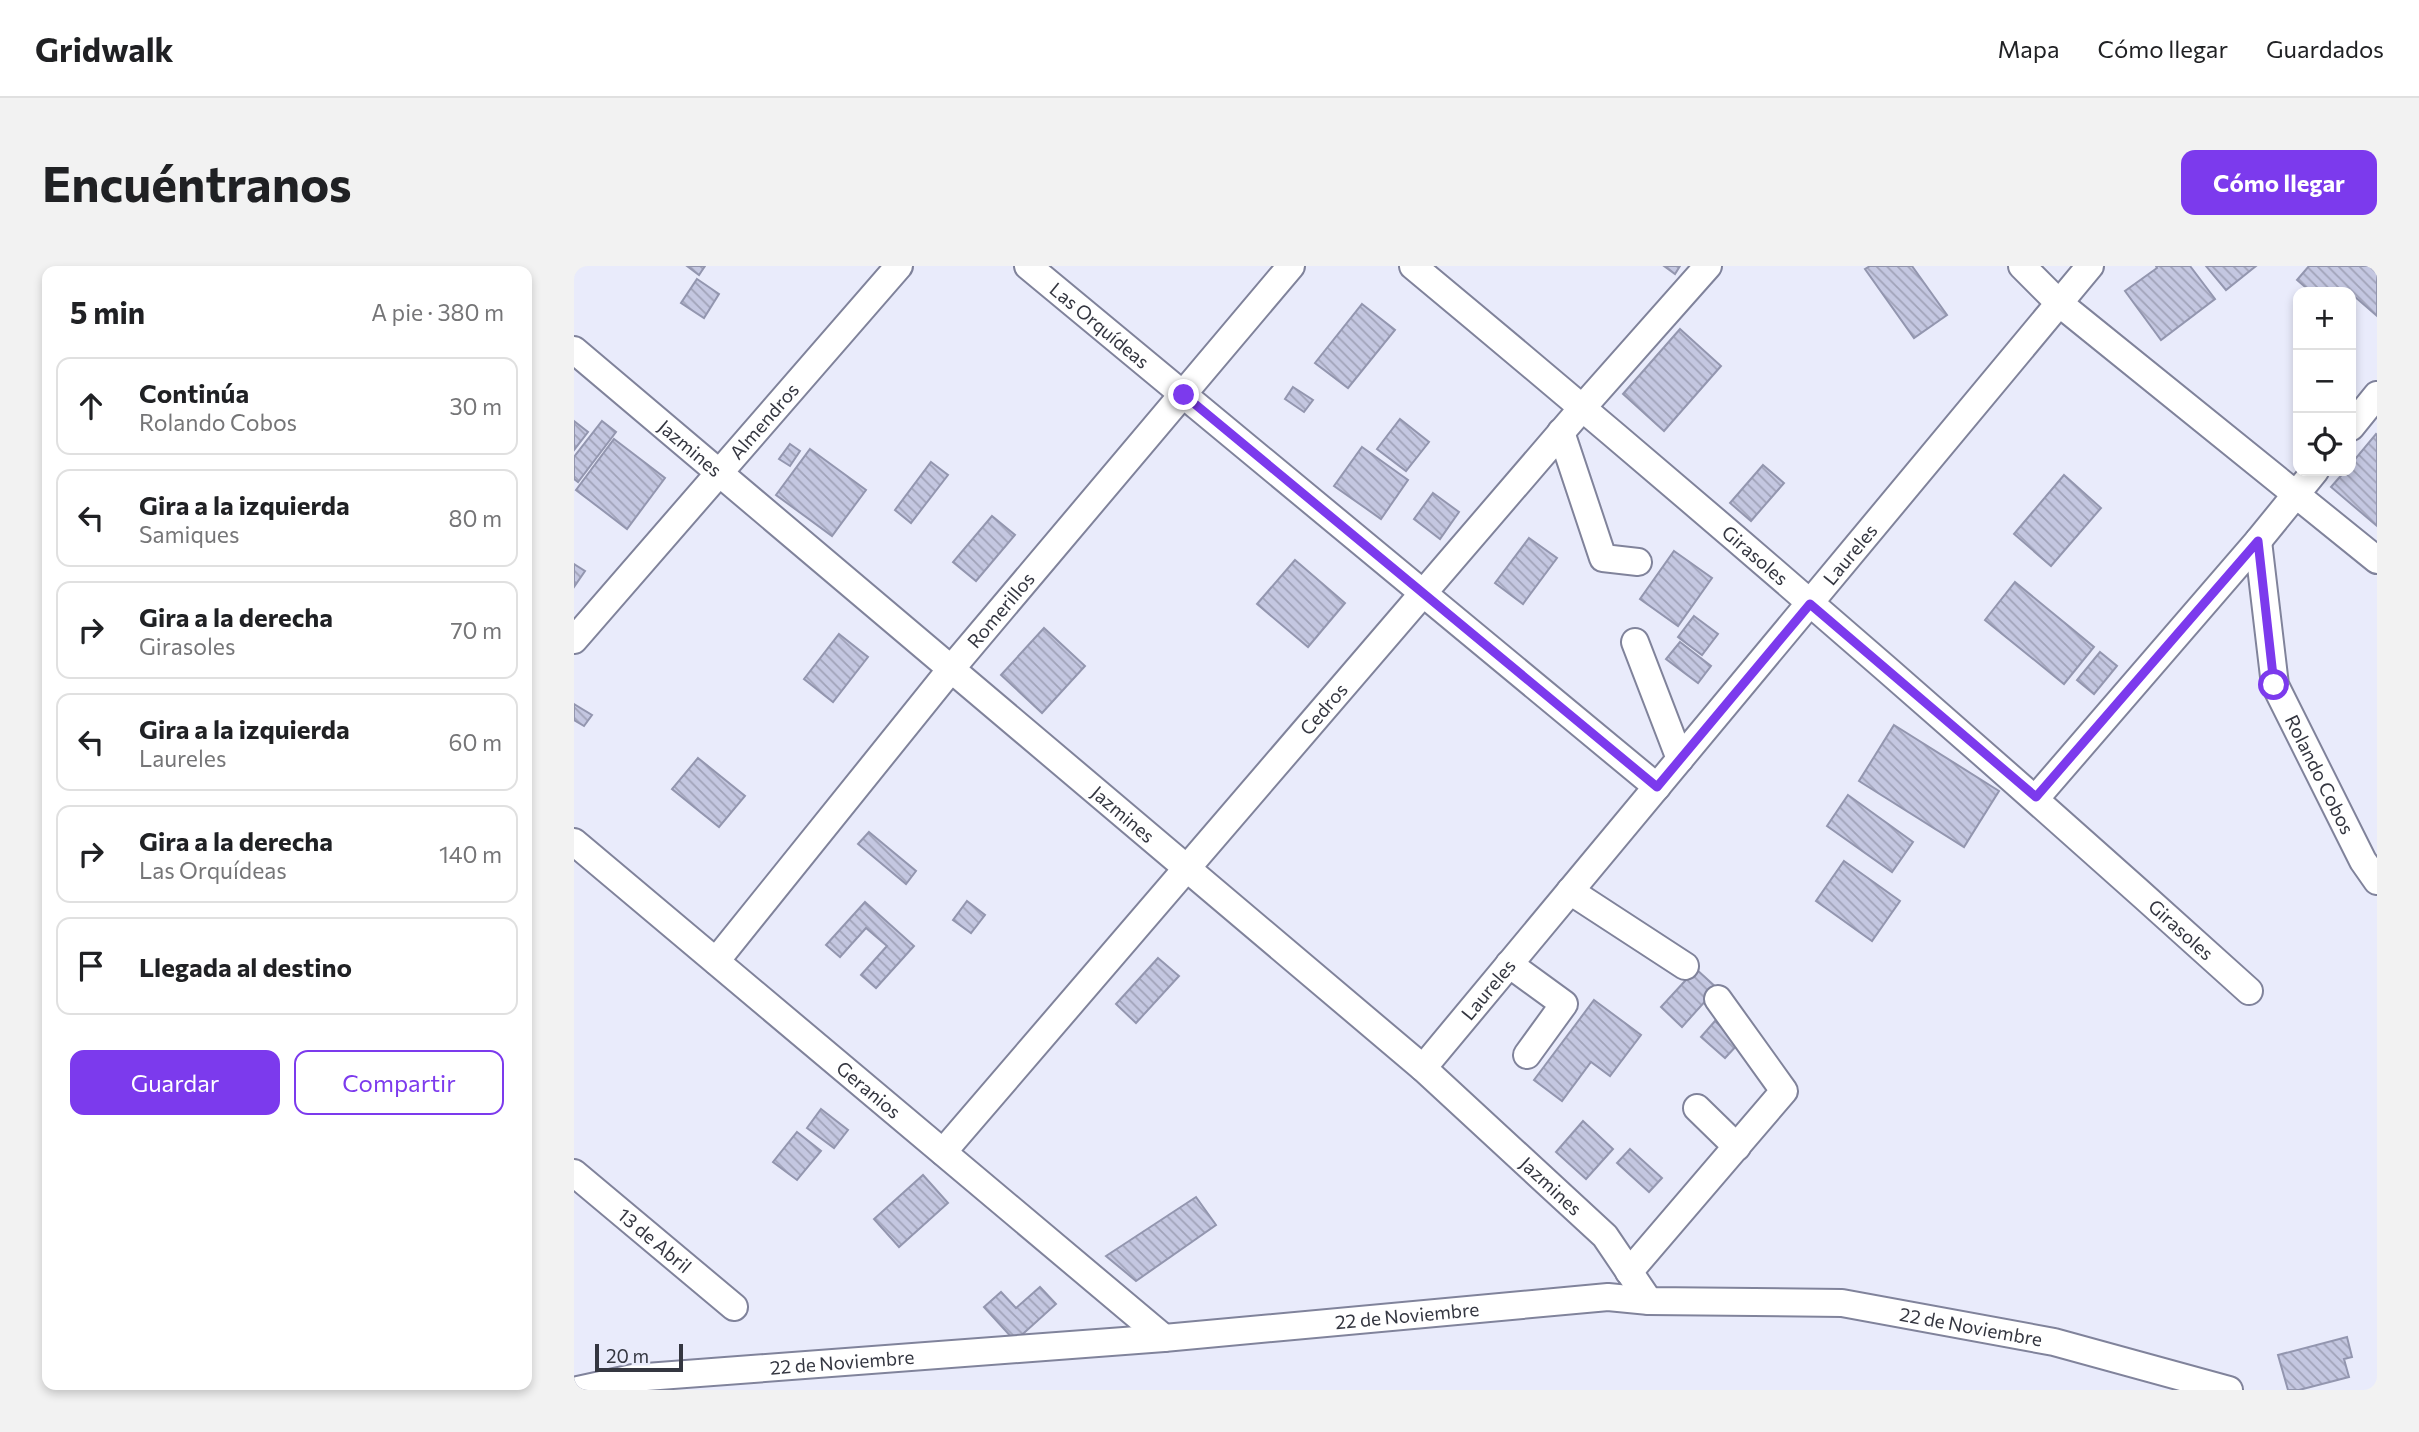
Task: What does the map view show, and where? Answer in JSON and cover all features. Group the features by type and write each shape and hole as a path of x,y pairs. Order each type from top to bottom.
{"street":[{"name":"Almendros","path":"574,640 899,266"},
{"name":"Las Orquídeas","path":"1028,266 1657,787"},
{"name":"Romerillos","path":"716,961 951,669 1291,266"},
{"name":"Girasoles","path":"1413,266 1583,407 2036,797 2249,991"},
{"name":"Cedros","path":"943,1152 1561,432 1708,266"},
{"path":"2022,266 2059,303 2377,560"},
{"name":"Laureles","path":"1423,1068 2090,266"},
{"name":"Jazmines","path":"574,350 1423,1068 1605,1236 1649,1301"},
{"path":"2356,421 2377,395"},
{"path":"1561,432 1603,558 1638,562"},
{"path":"2036,797 2311,476"},
{"name":"Rolando Cobos","path":"2258,541 2274,685 2372,862"},
{"path":"1635,642 1680,759"},
{"name":"Geranios","path":"574,842 1164,1338"},
{"path":"1570,891 1685,966"},
{"path":"1509,964 1564,1004 1528,1055"},
{"path":"1629,1272 1784,1091 1718,999"},
{"path":"1697,1108 1737,1147"},
{"name":"13 de Abril","path":"574,1173 734,1307"},
{"name":"22 de Noviembre","path":"578,1390 633,1378 1164,1338 1608,1297 1649,1301 1842,1303 2054,1342 2229,1390"}],"building":[{"path":"687,266 705,266 699,275"},
{"path":"1664,266 1680,266 1675,274"},
{"path":"1870,266 1912,266 1947,315 1914,338 1865,269"},
{"path":"2156,266 2190,266 2215,299 2161,340 2125,291 2157,268"},
{"path":"2206,266 2256,266 2226,290"},
{"path":"2309,266 2377,266 2377,316 2356,298 2356,287 2305,287 2297,280"},
{"path":"697,279 719,294 704,318 681,303"},
{"path":"1362,304 1395,330 1348,388 1315,363"},
{"path":"1680,329 1721,366 1664,431 1623,394"},
{"path":"1293,387 1313,400 1304,412 1285,399"},
{"path":"1400,419 1429,442 1406,471 1377,449"},
{"path":"574,421 588,432 574,450"},
{"path":"602,421 616,432 578,482 574,479 574,457"},
{"path":"2376,434 2377,526 2331,487 2341,476 2356,476 2356,458"},
{"path":"614,439 665,478 627,529 576,490"},
{"path":"790,444 800,451 790,466 779,459"},
{"path":"1362,447 1408,480 1381,519 1334,486"},
{"path":"810,449 866,490 832,536 776,495"},
{"path":"931,462 948,475 911,523 895,510"},
{"path":"1763,465 1784,483 1751,521 1730,503"},
{"path":"2064,475 2101,508 2051,566 2014,534"},
{"path":"1433,493 1459,512 1440,539 1414,519"},
{"path":"992,516 1015,535 976,581 953,562"},
{"path":"1529,538 1557,558 1523,604 1495,583"},
{"path":"1674,551 1712,578 1678,626 1640,599"},
{"path":"1295,560 1345,603 1308,647 1257,604"},
{"path":"574,564 585,571 574,587"},
{"path":"2015,582 2094,647 2064,684 1985,620"},
{"path":"1694,616 1718,634 1702,655 1678,637"},
{"path":"1044,628 1085,666 1042,713 1001,675"},
{"path":"839,634 868,657 833,702 804,679"},
{"path":"1680,642 1711,666 1698,683 1666,659"},
{"path":"2100,652 2117,666 2094,694 2077,680"},
{"path":"574,704 592,715 584,726 574,720"},
{"path":"1894,725 1999,791 1964,847 1859,781"},
{"path":"698,758 745,796 719,827 672,789"},
{"path":"1848,795 1913,842 1892,872 1827,826"},
{"path":"869,832 916,871 906,884 858,844"},
{"path":"1844,861 1900,901 1872,941 1816,901"},
{"path":"967,901 985,915 971,933 953,920"},
{"path":"865,902 914,946 876,988 861,975 887,946 866,928 840,957 826,945"},
{"path":"1158,958 1179,976 1136,1023 1116,1004"},
{"path":"1696,969 1717,988 1682,1027 1661,1007"},
{"path":"1594,1000 1641,1035 1610,1076 1591,1062 1562,1101 1534,1080"},
{"path":"1715,1021 1739,1043 1725,1058 1701,1037"},
{"path":"821,1109 848,1130 834,1148 807,1128"},
{"path":"1583,1121 1613,1149 1586,1179 1556,1152"},
{"path":"797,1132 821,1151 797,1180 773,1162"},
{"path":"1630,1149 1662,1178 1649,1192 1617,1163"},
{"path":"923,1175 948,1203 899,1247 874,1219"},
{"path":"1196,1197 1216,1225 1136,1281 1106,1256"},
{"path":"1040,1287 1056,1304 1015,1341 984,1307 1001,1292 1016,1308"},
{"path":"2347,1337 2352,1357 2344,1359 2349,1377 2299,1390 2288,1390 2278,1355"}],"route":[{"path":"1184,395 1657,787 1810,604 2036,797 2258,541 2274,685"}]}
